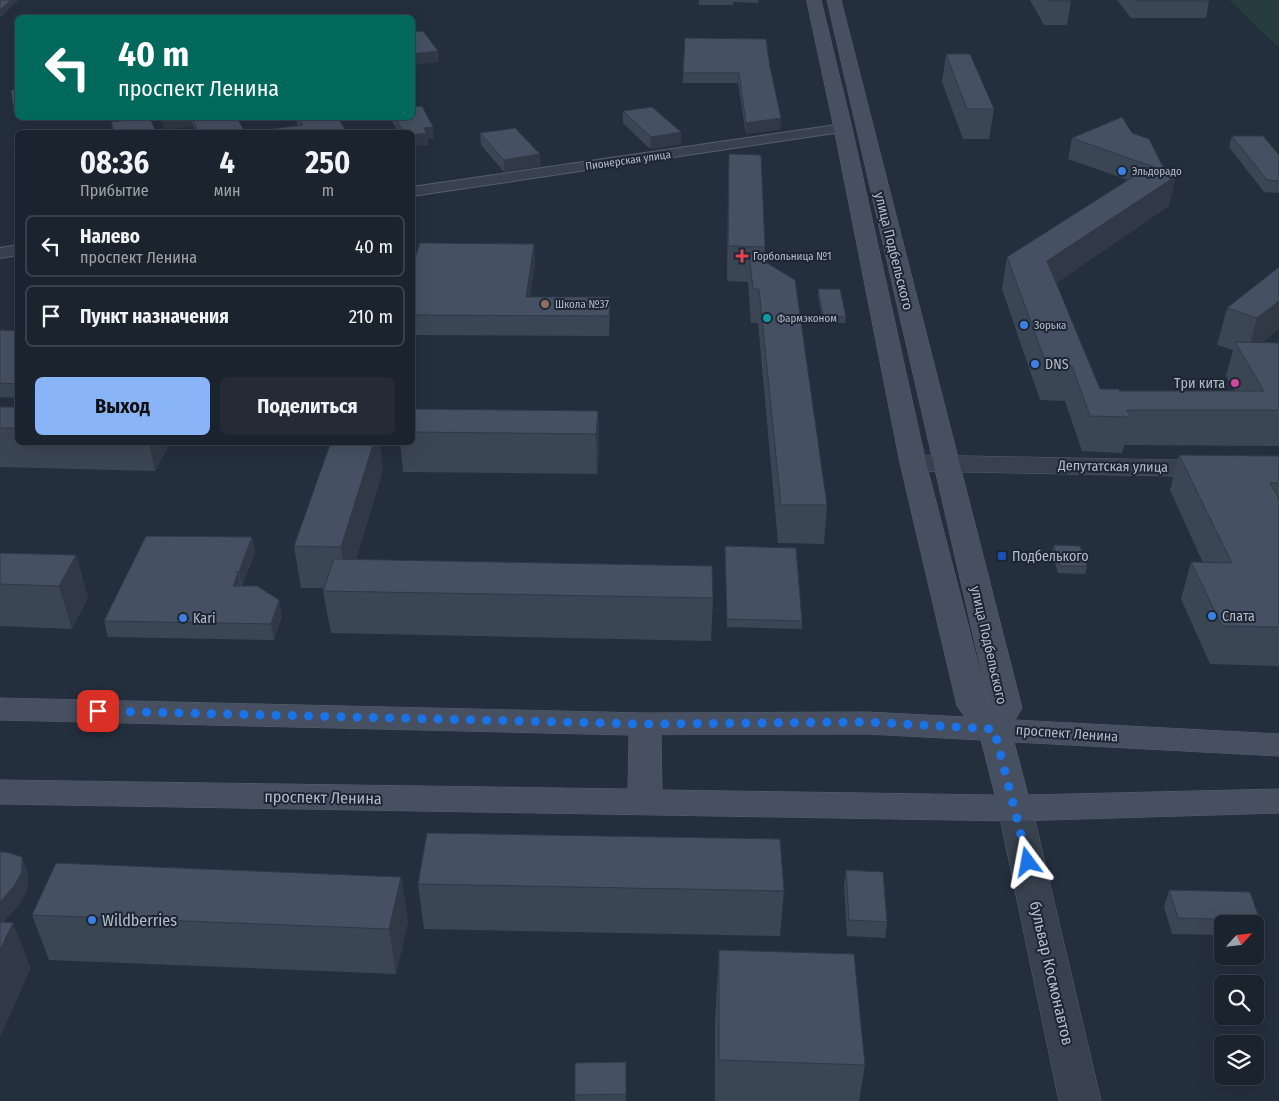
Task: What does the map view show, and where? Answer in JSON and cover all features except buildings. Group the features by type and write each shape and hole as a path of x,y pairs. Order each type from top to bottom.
{"main road":[{"name":"улица Подбельского","path":"814,0 842,78 946,464 1006,708 994,729 973,706 913,463 843,128 842,78 834,0"},
{"name":"проспект Ленина","path":"0,709 645,724 867,722 1279,745"},
{"path":"645,724 645,802"},
{"name":"бульвар Космонавтов","path":"994,729 1016,808"},
{"name":"проспект Ленина","path":"0,792 1016,808 1279,801"}],"street":[{"name":"Пионерская улица","path":"415,192 843,128"},
{"path":"0,253 15,250"},
{"name":"Депутатская улица","path":"913,463 1279,470"},
{"name":"бульвар Космонавтов","path":"1016,808 1080,1101"}],"green space":[{"path":"1229,0 1279,0 1279,45 1276,45"}],"place":[{"name":"Эльдорадо","path":"1122,171"},
{"name":"Горбольница №1","path":"742,256"},
{"name":"Школа №37","path":"545,304"},
{"name":"Фармэконом","path":"767,318"},
{"name":"Зорька","path":"1024,325"},
{"name":"DNS","path":"1035,364"},
{"name":"Три кита","path":"1235,383"},
{"name":"Подбелького","path":"1002,556"},
{"name":"Слата","path":"1212,616"},
{"name":"Kari","path":"183,618"},
{"name":"Wildberries","path":"92,920"}],"route":[{"path":"98,711 645,724 867,722 994,729 1016,808 1028,862"}]}
